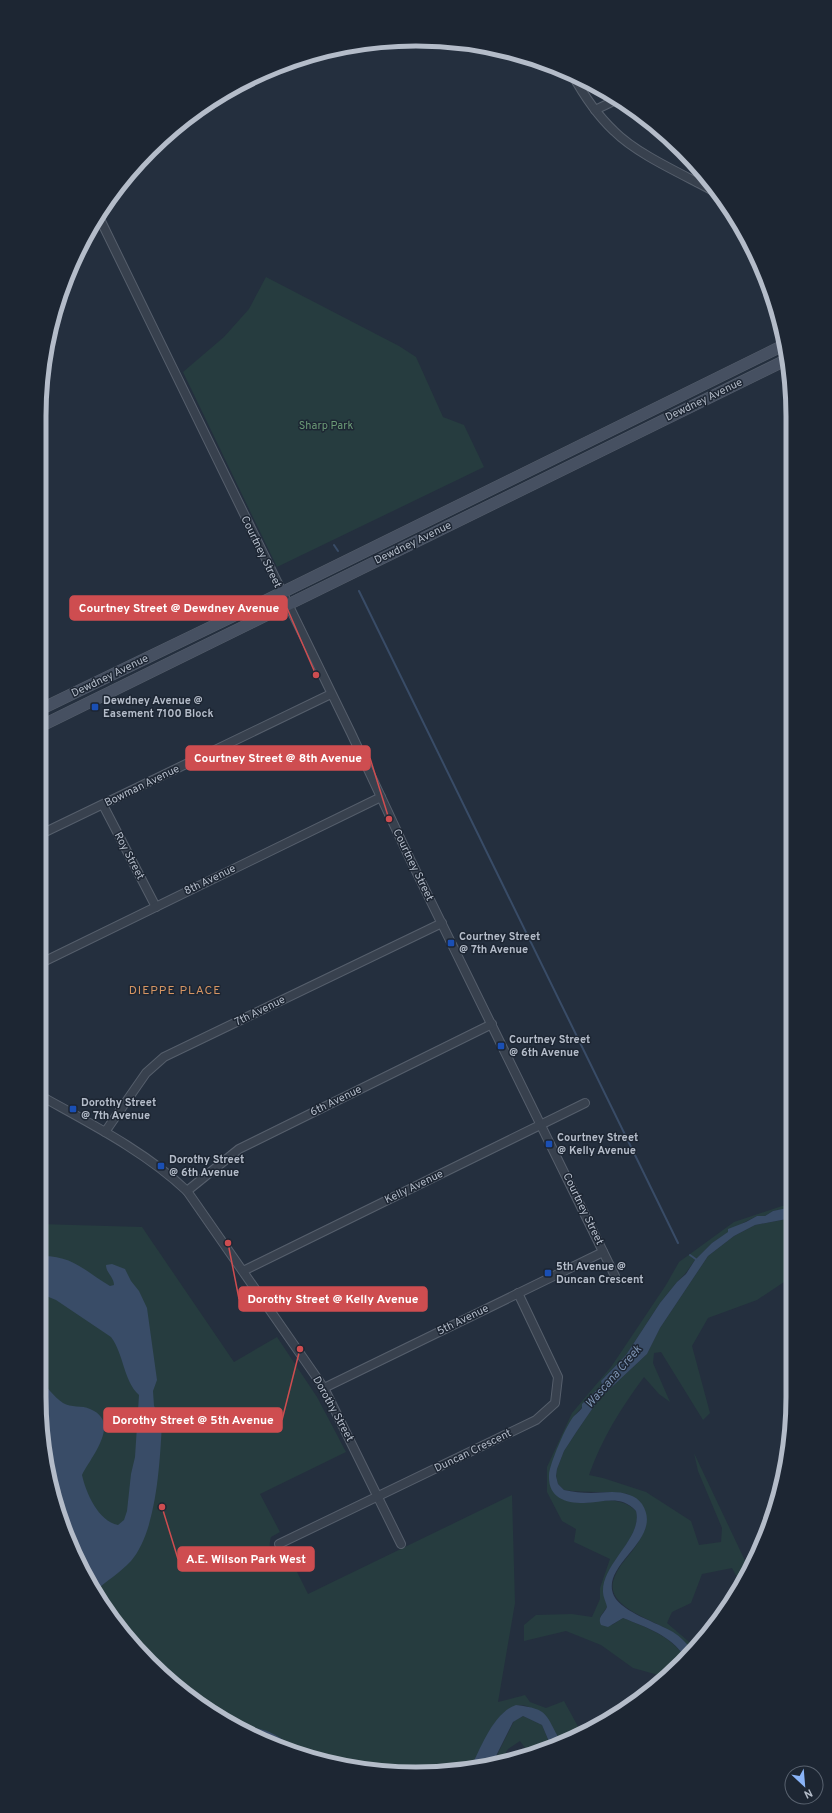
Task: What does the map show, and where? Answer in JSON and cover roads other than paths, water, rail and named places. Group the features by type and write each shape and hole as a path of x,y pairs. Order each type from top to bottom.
{"main road":[{"name":"Dewdney Avenue","path":"46,707 282,593 780,347"},
{"name":"Dewdney Avenue","path":"46,724 782,362"}],"street":[{"path":"578,83 596,110 613,131 632,146 707,187"},
{"path":"596,110 612,102"},
{"path":"697,182 699,178"},
{"name":"Courtney Street","path":"101,222 615,1276"},
{"name":"Bowman Avenue","path":"46,832 331,694"},
{"name":"8th Avenue","path":"46,961 381,797"},
{"name":"Roy Street","path":"103,805 156,907"},
{"name":"7th Avenue","path":"105,1132 146,1073 164,1057 442,922"},
{"name":"6th Avenue","path":"186,1190 239,1149 492,1024"},
{"name":"Dorothy Street","path":"46,1099 105,1132 159,1167 186,1190 324,1388 401,1544"},
{"name":"Kelly Avenue","path":"243,1271 585,1103"},
{"name":"5th Avenue","path":"324,1388 603,1252"},
{"name":"Duncan Crescent","path":"279,1544 536,1420 555,1403 558,1377 518,1293"}],"water":[{"name":"Wascana Creek","path":"786,1208 786,1219 755,1225 734,1236 708,1256 660,1328 647,1354 599,1399 564,1451 557,1469 556,1476 558,1484 564,1490 584,1493 620,1493 633,1496 642,1504 647,1517 645,1529 639,1540 615,1573 612,1584 614,1596 618,1602 632,1612 679,1636 689,1647 683,1654 672,1643 658,1633 623,1618 608,1627 601,1625 600,1618 607,1607 603,1594 604,1581 634,1531 637,1521 636,1511 630,1506 618,1501 577,1503 564,1500 554,1494 551,1489 549,1483 550,1470 563,1435 571,1420 582,1408 582,1404 602,1385 601,1381 626,1355 660,1303 677,1282 686,1274 695,1260 712,1243 728,1232 728,1229 757,1216 765,1216 773,1211"},
{"path":"46,1256 61,1258 69,1261 85,1269 110,1286 114,1285 114,1282 106,1268 106,1265 112,1264 125,1269 131,1281 139,1291 147,1308 157,1380 153,1391 154,1406 160,1415 162,1422 156,1495 147,1532 140,1548 127,1565 99,1587 84,1561 74,1539 59,1493 49,1445 46,1386 53,1395 66,1405 90,1409 99,1415 104,1422 104,1431 97,1450 82,1475 86,1490 99,1512 104,1518 118,1525 124,1520 127,1511 131,1474 135,1457 139,1395 130,1382 119,1351 111,1337 56,1300 46,1296"},
{"path":"516,1705 541,1711 548,1719 559,1738 549,1742 542,1725 523,1716 513,1722 495,1758 473,1762 488,1732 494,1723 508,1709"},
{"path":"249,1727 269,1732 289,1744"}],"waterway":[{"path":"334,545 338,551"},
{"path":"359,591 678,1243"},
{"path":"690,1255 697,1260"}],"place":[{"name":"Courtney Street @ Dewdney Avenue","path":"316,675"},
{"name":"Dewdney Avenue @ Easement 7100 Block","path":"95,707"},
{"name":"Courtney Street @ 8th Avenue","path":"389,819"},
{"name":"Courtney Street @ 7th Avenue","path":"451,943"},
{"name":"Courtney Street @ 6th Avenue","path":"501,1046"},
{"name":"Dorothy Street @ 7th Avenue","path":"73,1109"},
{"name":"Courtney Street @ Kelly Avenue","path":"549,1144"},
{"name":"Dorothy Street @ 6th Avenue","path":"161,1166"},
{"name":"Dorothy Street @ Kelly Avenue","path":"228,1243"},
{"name":"5th Avenue @ Duncan Crescent","path":"548,1273"},
{"name":"Dorothy Street @ 5th Avenue","path":"300,1349"},
{"name":"A.E. Wilson Park West","path":"162,1507"}],"district":[{"name":"DIEPPE PLACE","path":"175,991"}],"park label":[{"name":"Sharp Park","path":"326,426"}]}
